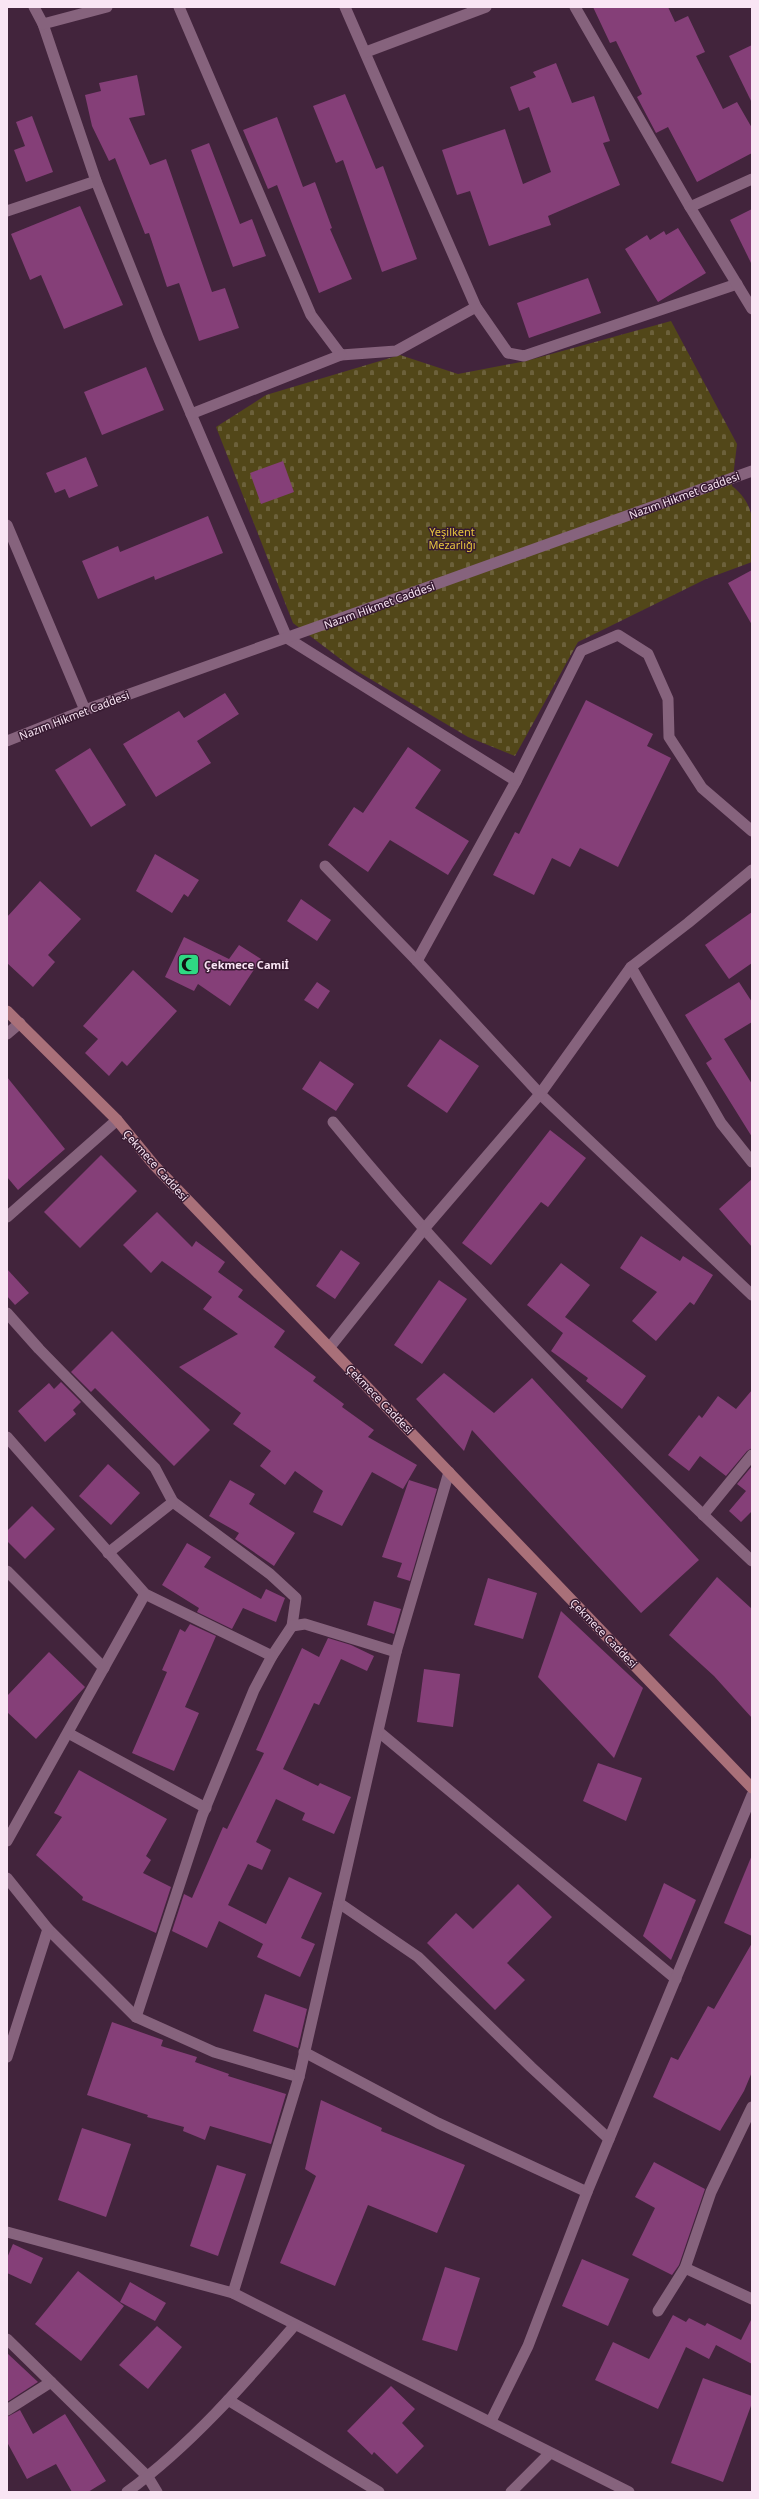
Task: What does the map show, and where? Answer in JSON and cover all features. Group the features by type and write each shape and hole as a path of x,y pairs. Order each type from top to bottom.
{"main road":[{"name":"Çekmece Caddesi","path":"7,1012 20,1023 56,1062 117,1120 154,1165 752,1788"}],"street":[{"path":"34,7 43,24 96,181 159,340 287,638 516,781"},
{"path":"43,24 107,7"},
{"path":"179,7 311,315 341,356"},
{"path":"345,7 366,52 476,307 508,353 524,356 737,284"},
{"path":"366,52 486,7"},
{"path":"575,7 690,206 752,309"},
{"path":"690,206 752,179"},
{"path":"7,211 96,181"},
{"path":"191,414 341,356 396,351 476,307"},
{"name":"Nazım Hikmet Caddesi","path":"7,740 85,710 751,474"},
{"path":"7,524 85,710"},
{"path":"417,961 516,781 581,651 618,636 648,654 668,699 669,736 702,788 752,831"},
{"path":"325,866 417,961 540,1094 752,1294"},
{"path":"330,1347 424,1229 540,1094 631,967 688,923 752,870"},
{"path":"631,967 721,1122 752,1162"},
{"path":"7,1034 20,1023"},
{"path":"7,1217 117,1120"},
{"path":"333,1122 424,1229 545,1361 752,1561"},
{"path":"7,1313 39,1349 155,1468 173,1502 261,1568 296,1598 292,1626 272,1656 254,1690 206,1808 136,2017"},
{"path":"7,1437 145,1594 272,1656"},
{"path":"703,1515 752,1455"},
{"path":"233,2293 299,2077 379,1732 396,1652 449,1472"},
{"path":"108,1553 173,1502"},
{"path":"7,1571 104,1668"},
{"path":"7,1841 145,1594"},
{"path":"292,1626 305,1624 396,1652"},
{"path":"68,1732 206,1808"},
{"path":"379,1732 676,1980"},
{"path":"492,2421 528,2346 587,2192 752,1795"},
{"path":"7,1878 48,1929 136,2017 214,2052 299,2077"},
{"path":"339,1903 418,1957 609,2139"},
{"path":"7,2057 48,1929"},
{"path":"304,2052 438,2123 587,2192"},
{"path":"658,2311 685,2268 711,2192 752,2107"},
{"path":"7,2232 233,2293 294,2326 492,2421 550,2453 629,2492"},
{"path":"685,2268 752,2299"},
{"path":"127,2492 148,2477 200,2430 294,2326"},
{"path":"7,2339 148,2477 157,2492"},
{"path":"7,2410 51,2382"},
{"path":"228,2400 379,2492"},
{"path":"511,2492 550,2453"}],"green space":[{"name":"Yeşilkent Mezarlığı","path":"671,321 737,444 732,486 747,502 750,511 753,529 752,562 706,579 578,642 515,756 468,737 355,670 293,623 216,427 266,395 400,355 458,374 526,361"}],"building":[{"path":"593,7 668,7 675,22 688,16 705,52 696,56 723,109 737,102 752,128 752,153 697,182 668,127 656,133 637,97 642,94 616,41 610,43"},
{"path":"752,45 752,103 729,56"},
{"path":"556,63 572,103 594,96 610,141 603,143 620,185 548,216 551,225 489,246 470,191 457,195 442,150 505,129 523,184 551,172 529,107 519,111 510,87 536,77 533,72"},
{"path":"137,75 145,115 129,118 150,165 166,159 212,292 225,288 239,328 199,341 179,283 167,287 149,233 145,234 115,158 109,161 92,126 85,95 101,91 99,83"},
{"path":"345,94 376,169 383,166 417,259 382,272 343,160 336,163 313,106"},
{"path":"32,116 53,172 26,182 14,150 25,146 16,122"},
{"path":"277,117 303,187 315,182 332,228 330,229 352,279 319,293 277,185 268,189 243,130"},
{"path":"209,143 240,224 252,219 266,256 233,267 191,150"},
{"path":"80,206 123,305 64,329 41,275 30,280 11,234"},
{"path":"752,209 752,265 730,220"},
{"path":"678,228 706,273 658,302 625,249 647,235 650,240 664,231 666,235"},
{"path":"588,278 601,313 529,338 517,303"},
{"path":"146,367 164,410 102,435 84,392"},
{"path":"86,457 98,486 69,498 65,489 55,493 46,473"},
{"path":"283,461 294,492 261,504 250,473"},
{"path":"208,516 223,553 155,580 154,576 98,599 82,561 118,546 120,552"},
{"path":"752,570 752,625 728,583"},
{"path":"225,693 239,714 197,741 211,763 156,797 123,744 179,711 184,718"},
{"path":"586,700 653,734 647,746 671,758 618,867 580,848 570,867 552,858 534,895 493,875 515,832 519,834"},
{"path":"408,747 441,770 415,808 469,841 448,875 390,840 368,872 328,845 354,807 363,813"},
{"path":"90,748 126,805 91,827 55,770"},
{"path":"155,854 199,880 188,897 184,894 172,913 136,891"},
{"path":"40,881 81,919 48,955 55,962 33,987 7,963 7,917"},
{"path":"301,899 331,920 317,941 287,921"},
{"path":"752,912 752,963 729,979 705,945"},
{"path":"184,937 229,959 239,945 261,959 230,1006 198,984 194,991 165,977"},
{"path":"133,970 177,1011 127,1066 122,1061 109,1076 85,1053 98,1039 83,1026"},
{"path":"317,982 330,991 318,1009 304,1000"},
{"path":"739,982 752,1002 752,1022 724,1039 752,1084 752,1137 706,1063 712,1059 685,1015"},
{"path":"440,1039 479,1066 447,1113 407,1086"},
{"path":"320,1061 354,1084 336,1111 302,1089"},
{"path":"7,1077 65,1149 18,1190 7,1177"},
{"path":"550,1130 586,1158 548,1207 541,1202 491,1265 462,1243"},
{"path":"101,1155 137,1191 80,1248 44,1212"},
{"path":"752,1179 752,1247 719,1209"},
{"path":"157,1212 192,1247 196,1241 225,1262 218,1272 243,1290 238,1297 285,1331 274,1347 316,1377 313,1381 344,1404 342,1407 374,1430 368,1437 417,1465 403,1489 372,1472 342,1526 313,1512 323,1491 295,1471 285,1485 260,1466 271,1451 233,1424 241,1413 179,1367 238,1334 203,1309 212,1297 162,1261 151,1273 123,1245"},
{"path":"641,1236 680,1261 683,1256 713,1275 694,1305 690,1302 656,1341 632,1321 657,1292 620,1268"},
{"path":"341,1250 360,1263 335,1299 316,1286"},
{"path":"561,1263 590,1285 565,1317 646,1376 622,1409 586,1381 588,1378 551,1351 563,1333 527,1305"},
{"path":"7,1269 29,1293 15,1305 7,1296"},
{"path":"439,1280 467,1299 422,1364 394,1345"},
{"path":"112,1331 210,1430 174,1466 95,1388 91,1392 71,1372"},
{"path":"444,1373 494,1413 532,1378 699,1560 641,1613 472,1430 464,1451 416,1399"},
{"path":"61,1382 81,1402 73,1410 76,1414 45,1442 18,1411 49,1383 54,1389"},
{"path":"752,1390 752,1448 747,1451 726,1476 700,1456 689,1471 668,1455 699,1415 702,1418 718,1396 736,1409"},
{"path":"108,1464 140,1493 111,1525 79,1496"},
{"path":"752,1466 752,1511 741,1522 729,1511 746,1491 737,1484"},
{"path":"230,1480 255,1494 249,1504 295,1533 274,1566 235,1539 239,1533 209,1516"},
{"path":"409,1480 437,1489 410,1581 397,1577 402,1563 382,1557"},
{"path":"32,1506 55,1529 25,1559 7,1541 7,1531"},
{"path":"187,1543 211,1557 204,1567 261,1599 266,1589 285,1598 276,1622 243,1608 232,1629 197,1612 199,1608 162,1585"},
{"path":"717,1577 752,1609 752,1718 714,1676 669,1635"},
{"path":"488,1578 537,1593 523,1639 474,1625"},
{"path":"374,1601 401,1609 394,1634 367,1625"},
{"path":"561,1611 643,1688 614,1758 538,1677"},
{"path":"190,1624 216,1636 185,1707 199,1713 174,1771 132,1753 167,1672 162,1670 180,1629 185,1632"},
{"path":"328,1638 351,1645 374,1656 367,1671 341,1659 319,1705 314,1703 283,1769 318,1786 320,1783 351,1797 334,1834 302,1820 305,1813 276,1799 256,1842 271,1850 262,1870 248,1864 228,1905 266,1924 289,1877 322,1893 301,1938 315,1944 300,1977 257,1957 263,1944 219,1921 207,1948 172,1931 184,1894 192,1898 223,1827 227,1829 264,1753 256,1750 302,1648 319,1657"},
{"path":"49,1652 85,1687 36,1739 7,1712 7,1696"},
{"path":"424,1669 460,1674 453,1727 417,1722"},
{"path":"598,1763 642,1778 626,1821 583,1801"},
{"path":"79,1770 167,1819 146,1856 151,1860 143,1873 171,1887 156,1933 82,1900 83,1897 36,1855 62,1817 54,1813"},
{"path":"752,1855 752,1936 724,1923"},
{"path":"664,1883 696,1900 671,1960 643,1936"},
{"path":"518,1884 552,1917 507,1963 525,1980 495,2010 427,1943 456,1913 473,1929"},
{"path":"752,1943 752,2072 744,2091 720,2131 653,2097 671,2057 678,2060 708,2006 714,2009"},
{"path":"265,1994 307,2009 298,2048 253,2031"},
{"path":"112,2022 163,2040 161,2046 197,2057 195,2062 229,2074 228,2076 286,2094 271,2144 210,2126 205,2140 183,2131 184,2127 147,2117 148,2115 87,2095"},
{"path":"321,2100 382,2128 381,2131 465,2165 437,2233 368,2205 335,2286 280,2263 316,2176 305,2169"},
{"path":"82,2128 131,2144 106,2217 58,2200"},
{"path":"654,2162 705,2189 679,2265 672,2275 632,2255 655,2208 635,2197"},
{"path":"217,2165 246,2174 218,2256 190,2246"},
{"path":"13,2244 43,2258 31,2284 7,2273 7,2258"},
{"path":"582,2259 629,2279 608,2326 562,2306"},
{"path":"445,2267 480,2278 457,2351 422,2340"},
{"path":"78,2271 124,2306 81,2361 35,2324"},
{"path":"130,2282 166,2303 155,2321 120,2302"},
{"path":"673,2315 686,2322 689,2318 705,2326 707,2323 741,2340 752,2318 752,2364 716,2345 709,2359 686,2347 658,2409 595,2380 613,2342 649,2359"},
{"path":"157,2326 182,2347 148,2389 119,2365"},
{"path":"7,2353 38,2382 7,2402"},
{"path":"703,2378 752,2396 752,2403 723,2482 671,2463"},
{"path":"391,2386 415,2409 402,2423 424,2446 397,2474 374,2452 372,2455 347,2431"},
{"path":"20,2410 33,2434 65,2414 106,2481 88,2492 72,2492 56,2464 27,2479 7,2442 7,2417"}],"place":[{"name":"Çekmece Camiİ","path":"189,964"}]}
